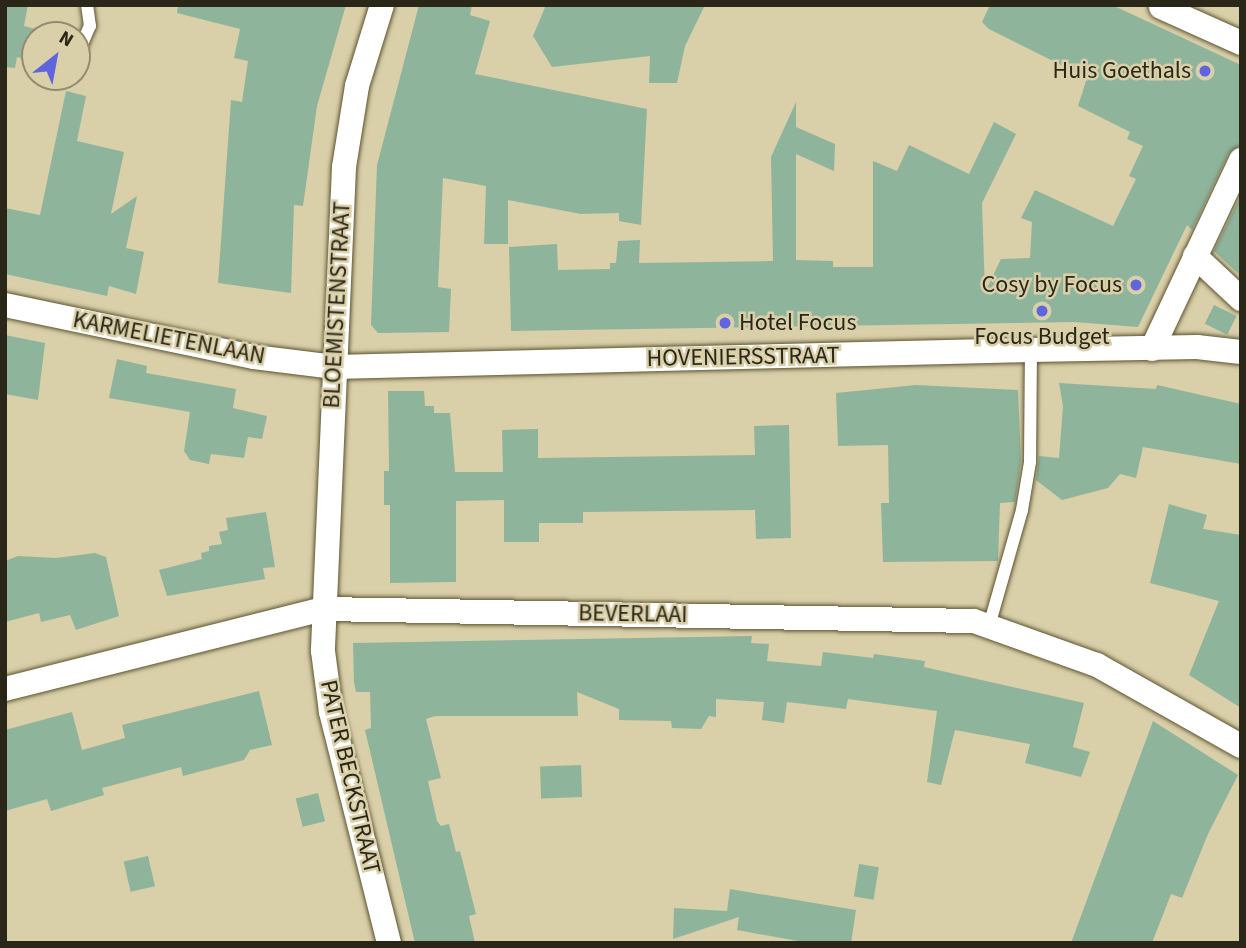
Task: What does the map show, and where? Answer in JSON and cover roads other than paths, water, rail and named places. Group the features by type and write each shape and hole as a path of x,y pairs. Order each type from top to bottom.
{"street":[{"name":"BLOEMISTENSTRAAT","path":"324,609 344,167 358,86 382,5"},
{"path":"1161,7 1241,43"},
{"path":"1152,349 1241,160"},
{"path":"1195,256 1241,299"},
{"name":"KARMELIETENLAAN","path":"5,305 254,357 334,367"},
{"name":"HOVENIERSSTRAAT","path":"334,367 1031,350 1152,349 1241,352"},
{"name":"BEVERLAAI","path":"5,690 324,609 960,620 989,626 1097,664 1241,746"},
{"name":"PATER BECKSTRAAT","path":"324,609 323,651 331,712 388,943"}],"lane":[{"path":"989,626 1026,486 1031,350"}],"place":[{"name":"Huis Goethals","path":"1205,71"},
{"name":"Cosy by Focus","path":"1136,285"},
{"name":"Focus Budget","path":"1042,311"},
{"name":"Hotel Focus","path":"725,323"}]}
